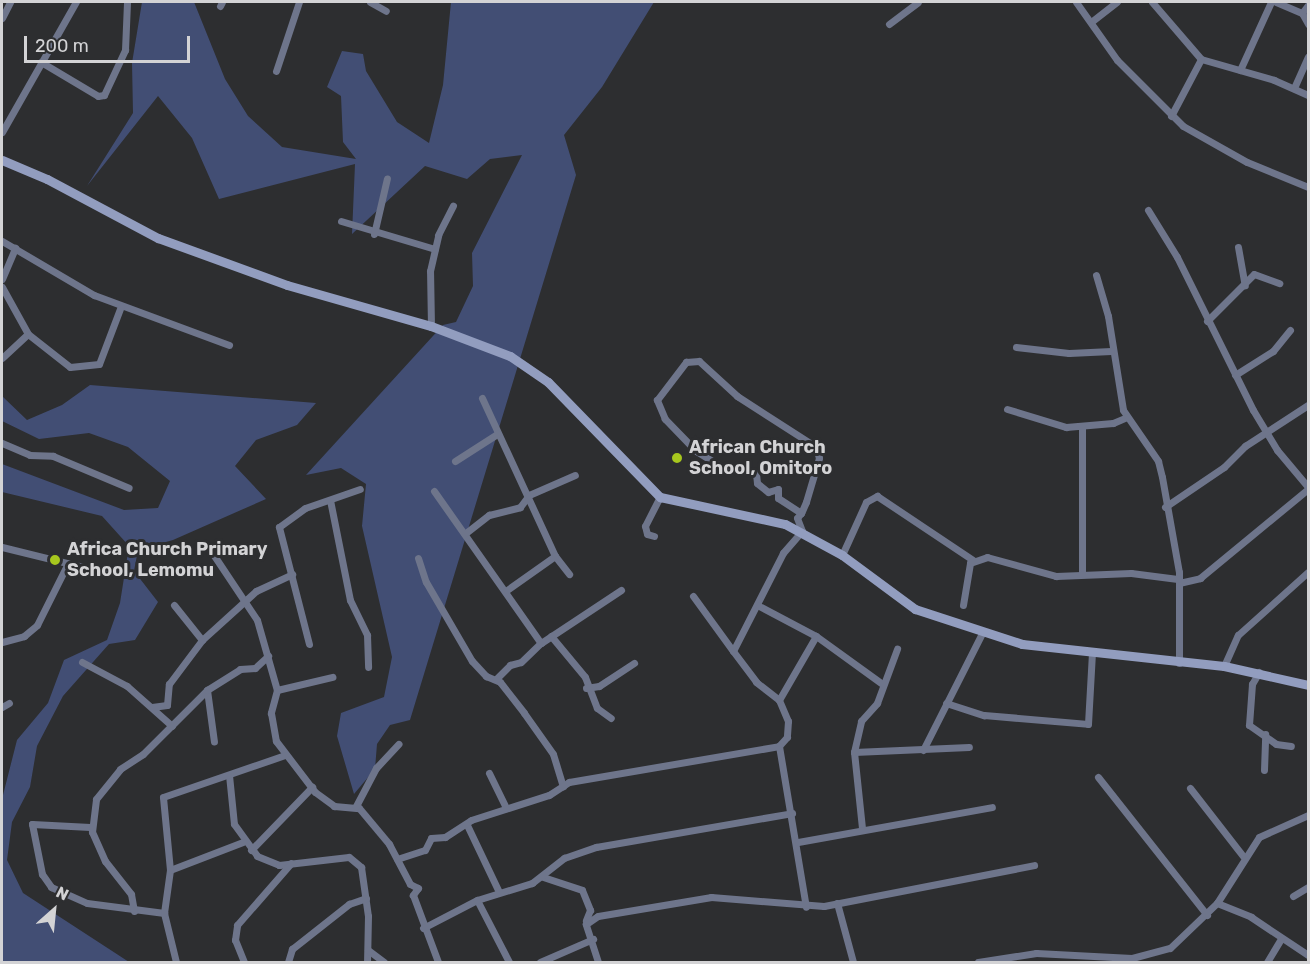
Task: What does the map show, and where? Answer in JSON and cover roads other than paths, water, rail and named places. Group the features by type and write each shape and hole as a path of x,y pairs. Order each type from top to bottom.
{"main road":[{"path":"2,160 47,178 158,238 287,285 431,326 510,356 535,372 660,496 802,531 842,555 901,603 982,633 1022,644 1179,663 1224,666 1259,672 1308,685"}],"street":[{"path":"2,18 10,2"},
{"path":"2,132 76,2"},
{"path":"41,62 98,96 104,95 125,50 127,2"},
{"path":"276,71 298,2"},
{"path":"370,2 386,10"},
{"path":"889,24 918,2"},
{"path":"1076,2 1117,60 1171,116 1246,162 1308,187"},
{"path":"1091,22 1117,2"},
{"path":"1152,2 1202,59 1294,88 1308,95"},
{"path":"1240,70 1271,2"},
{"path":"1276,2 1302,13 1308,24"},
{"path":"1302,13 1308,4"},
{"path":"1294,88 1308,57"},
{"path":"1171,116 1202,59"},
{"path":"374,234 387,178"},
{"path":"431,326 430,271 435,249 453,206"},
{"path":"842,555 866,502 877,496 973,560 1008,560 1056,576 1082,573 1200,578 1308,488 1267,432 1207,321 1177,257 1148,210"},
{"path":"341,221 374,234 435,249"},
{"path":"2,241 58,278 121,306 229,345"},
{"path":"1238,247 1245,285"},
{"path":"2,279 15,248"},
{"path":"1207,321 1259,273 1279,283"},
{"path":"1096,275 1108,316 1111,351 1127,417 1158,461 1179,578 1179,663"},
{"path":"2,287 28,334 70,367 99,364 121,306"},
{"path":"1235,375 1273,351 1290,330"},
{"path":"2,358 28,334"},
{"path":"1016,347 1069,353 1111,351"},
{"path":"733,651 759,606 783,553 802,531 797,518 801,513 819,458 816,447 736,396 699,361 686,362 657,400 665,419 696,451 725,469 756,473 756,483 768,492 778,489 778,498 801,513"},
{"path":"482,398 530,495 555,556 569,574"},
{"path":"1166,507 1267,432 1308,405"},
{"path":"1007,409 1059,426 1082,427 1127,417"},
{"path":"1082,427 1082,573"},
{"path":"455,461 498,434"},
{"path":"2,443 30,455 53,456 129,488"},
{"path":"467,532 489,515 520,507 530,495 575,475"},
{"path":"309,644 279,527 305,508 360,489"},
{"path":"434,491 467,532 541,643"},
{"path":"654,536 647,534 645,526 660,496"},
{"path":"330,500 350,600 367,635 368,667"},
{"path":"207,545 247,600 268,656 277,690 271,713 277,756"},
{"path":"2,547 104,572"},
{"path":"507,591 555,556"},
{"path":"418,558 426,582 472,661 486,676 496,680 553,754 563,786"},
{"path":"963,605 973,560"},
{"path":"2,642 24,636 37,625 68,563"},
{"path":"1224,666 1238,635 1308,572"},
{"path":"152,707 167,705 169,684 202,640 247,600 292,574"},
{"path":"496,680 541,643 621,590"},
{"path":"693,596 756,682 779,700 789,731 779,746 798,842 806,907"},
{"path":"174,605 202,640"},
{"path":"759,606 816,636 881,683"},
{"path":"923,750 982,633"},
{"path":"551,636 585,677 586,688 610,718"},
{"path":"779,700 816,636"},
{"path":"862,828 854,752 861,721 877,703 881,683 897,649"},
{"path":"946,703 984,715 1088,724 1092,652"},
{"path":"134,911 131,894 105,861 90,827 93,809 104,788 172,726 207,690 240,669 255,668 268,656"},
{"path":"82,662 127,686 172,726"},
{"path":"586,688 599,686 634,663"},
{"path":"1259,672 1252,684 1249,725 1265,734 1276,744 1291,746"},
{"path":"277,690 332,677"},
{"path":"207,690 214,742"},
{"path":"2,706 9,703"},
{"path":"1264,770 1265,734"},
{"path":"277,744 312,787 334,806 356,807 398,859 410,884 418,888 413,895 423,928 438,963"},
{"path":"356,807 368,782 398,744"},
{"path":"398,859 425,850 431,838 563,786 614,771 779,746"},
{"path":"854,752 969,747"},
{"path":"176,963 164,913 170,870 163,797 285,755"},
{"path":"489,773 506,808"},
{"path":"229,775 234,824 243,842 251,850 270,862 291,863 349,857 361,867 366,898 369,950 367,963"},
{"path":"1098,777 1207,915"},
{"path":"251,850 312,787"},
{"path":"1190,788 1243,856"},
{"path":"798,842 862,828 992,807"},
{"path":"423,928 477,900 543,877 564,858 596,847 792,813"},
{"path":"978,963 1036,953 1132,958 1151,955 1170,948 1207,915 1217,903 1243,856 1270,829 1308,815"},
{"path":"90,827 32,824 42,874 56,892 67,897 134,911 164,913"},
{"path":"467,825 499,892"},
{"path":"170,870 243,842"},
{"path":"244,963 235,940 237,925 291,863"},
{"path":"586,920 711,897 739,896 806,907 1035,866"},
{"path":"551,870 553,880"},
{"path":"543,877 582,890 590,910 586,920 598,963"},
{"path":"1293,896 1308,887"},
{"path":"288,963 292,948 349,904 366,898"},
{"path":"477,900 509,963"},
{"path":"837,903 853,963"},
{"path":"1217,903 1251,917 1308,955"},
{"path":"540,963 593,939"},
{"path":"1268,963 1281,939"},
{"path":"369,950 384,963"}],"place":[{"name":"African Church School, Omitoro","path":"677,458"},
{"name":"Africa Church Primary School, Lemomu","path":"55,560"}]}
